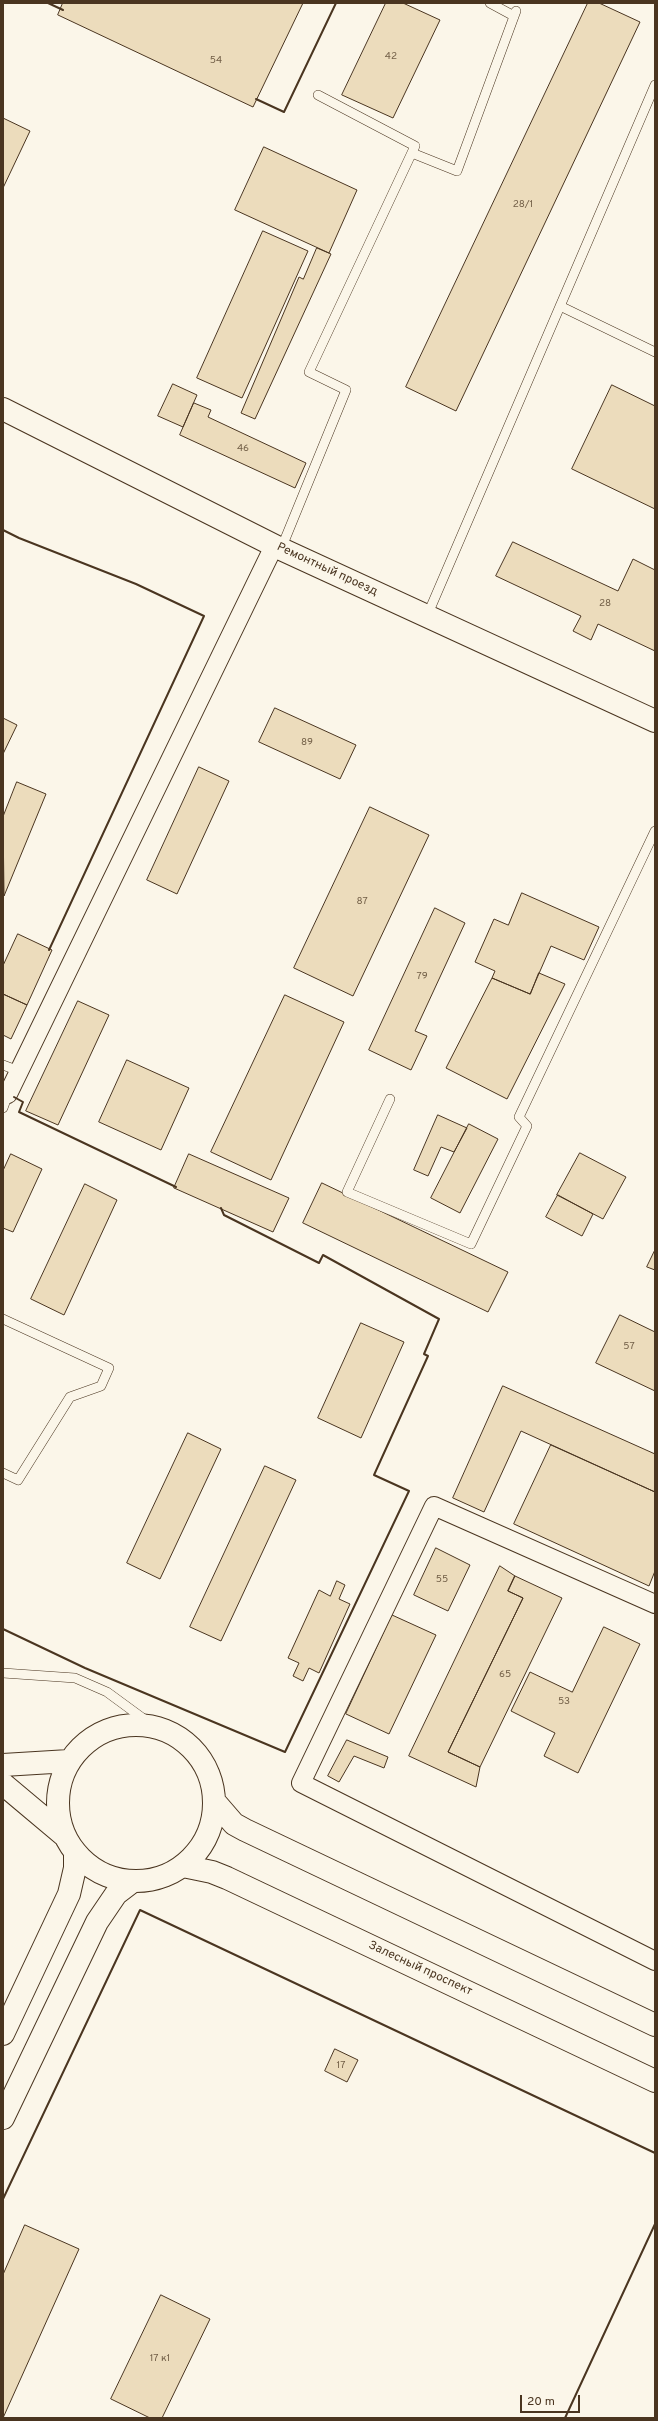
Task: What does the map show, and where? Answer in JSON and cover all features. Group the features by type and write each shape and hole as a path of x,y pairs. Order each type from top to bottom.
{"street":[{"name":"Ремонтный проезд","path":"3,409 277,548 655,721"},
{"path":"6,1101 11,1068 277,548"},
{"path":"655,1604 434,1506 301,1784 655,1961"},
{"path":"3,1784 70,1844 98,1870 111,1877 133,1881 151,1880 183,1866 200,1848 211,1826 214,1802 210,1776 197,1753 177,1735 152,1726 128,1724 105,1730 85,1743 69,1761 60,1783 57,1801 59,1819 70,1844 75,1868 69,1894 3,2034"},
{"path":"3,1765 69,1761"},
{"path":"214,1802 222,1813 239,1827 655,2024"},
{"name":"Залесный проспект","path":"183,1866 212,1872 227,1878 655,2080"},
{"path":"3,2118 97,1922 116,1894 133,1881"}],"lane":[{"path":"412,153 457,171 515,14 490,3"},
{"path":"427,616 655,85"},
{"path":"277,548 346,390 309,372 415,146 318,95"},
{"path":"560,306 655,352"},
{"path":"390,1099 347,1192 471,1244 527,1126 519,1117 655,831"},
{"path":"3,1319 109,1368 100,1386 70,1397 18,1480 3,1473"},
{"path":"3,1673 75,1678 107,1692 152,1726"}],"building":[{"path":"63,3 303,3 253,107 58,15"},
{"path":"386,3 403,3 440,20 393,118 342,95"},
{"path":"588,3 599,3 640,22 456,411 406,387"},
{"path":"3,118 30,131 3,188"},
{"path":"264,147 357,190 329,253 235,210"},
{"path":"263,231 308,251 242,398 197,378"},
{"path":"317,248 331,254 255,419 241,413 299,277 303,279"},
{"path":"173,384 197,395 183,427 158,416"},
{"path":"612,385 655,406 655,509 572,469"},
{"path":"194,403 211,410 208,417 306,463 295,488 180,435"},
{"path":"513,542 618,591 633,559 655,570 655,651 598,624 591,640 573,631 581,616 496,576"},
{"path":"275,708 356,745 340,779 259,742"},
{"path":"3,718 17,725 3,754"},
{"path":"199,767 229,781 177,894 147,880"},
{"path":"17,782 46,794 4,896 3,817"},
{"path":"370,807 429,835 353,996 294,968"},
{"path":"522,893 599,927 584,960 551,946 530,994 492,978 495,971 475,962 494,919 508,925"},
{"path":"435,908 465,923 415,1031 427,1036 411,1070 369,1050"},
{"path":"18,934 52,950 27,1005 3,994 3,966"},
{"path":"539,973 565,984 507,1099 446,1068 492,978 530,994"},
{"path":"3,994 27,1005 11,1039 3,1035"},
{"path":"285,995 344,1022 271,1180 211,1152"},
{"path":"78,1001 109,1015 58,1125 26,1111"},
{"path":"127,1060 189,1088 161,1150 99,1122"},
{"path":"438,1115 467,1128 454,1152 441,1147 428,1176 414,1170"},
{"path":"469,1124 498,1139 460,1213 431,1198"},
{"path":"580,1153 626,1177 603,1219 557,1195"},
{"path":"11,1154 42,1169 13,1232 3,1228 3,1171"},
{"path":"189,1154 289,1198 273,1232 174,1188"},
{"path":"322,1183 508,1272 488,1312 303,1223"},
{"path":"85,1184 117,1200 64,1315 31,1299"},
{"path":"558,1195 593,1214 582,1236 546,1217"},
{"path":"655,1250 655,1270 647,1267"},
{"path":"620,1315 655,1332 655,1391 596,1363"},
{"path":"361,1323 404,1342 361,1438 318,1418"},
{"path":"503,1386 655,1454 655,1492 521,1431 484,1512 453,1498"},
{"path":"188,1433 221,1449 160,1579 127,1563"},
{"path":"551,1445 655,1492 655,1571 649,1586 514,1524"},
{"path":"265,1466 296,1480 221,1641 190,1627"},
{"path":"436,1548 470,1565 448,1611 414,1595"},
{"path":"500,1566 515,1576 508,1591 523,1598 448,1752 480,1767 476,1787 409,1756"},
{"path":"515,1576 562,1598 480,1767 448,1752 523,1598 508,1591"},
{"path":"337,1581 345,1585 339,1599 350,1604 319,1673 309,1668 303,1681 293,1676 299,1663 288,1658 319,1590 330,1596"},
{"path":"392,1615 436,1635 389,1734 346,1714"},
{"path":"604,1627 640,1644 578,1773 544,1756 555,1733 511,1711 530,1672 572,1692"},
{"path":"347,1740 388,1757 384,1768 354,1756 339,1782 328,1776"},
{"path":"335,2049 358,2060 347,2082 325,2071"},
{"path":"25,2225 79,2249 3,2418 3,2275"},
{"path":"161,2295 210,2319 162,2418 150,2418 111,2399"}],"wall":[{"path":"48,3 63,10"},
{"path":"256,99 284,112 336,3"},
{"path":"3,530 19,538 136,584 204,616 49,950"},
{"path":"14,1097 23,1102 19,1112 176,1187"},
{"path":"3,1629 85,1668 285,1752 409,1491 374,1475 428,1356 424,1354 439,1319 323,1255 319,1263 224,1215 221,1208"},
{"path":"3,2199 140,1910 655,2153"},
{"path":"565,2418 655,2224"}]}
